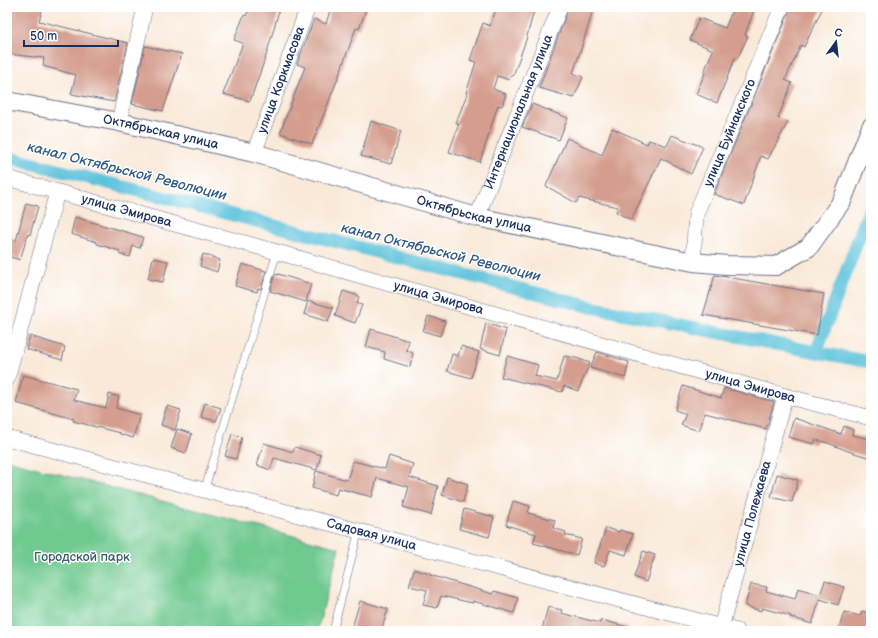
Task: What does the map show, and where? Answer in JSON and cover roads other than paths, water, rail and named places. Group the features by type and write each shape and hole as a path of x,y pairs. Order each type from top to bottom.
{"street":[{"path":"119,122 145,7"},
{"name":"улица Коркмасова","path":"254,153 308,7"},
{"name":"Интернациональная улица","path":"477,217 560,7"},
{"name":"улица Буйнакского","path":"693,262 696,214 782,7"},
{"name":"Октябрьская улица","path":"7,101 119,122 254,153 477,217 693,262 727,265 776,266 809,247 842,201 871,127"},
{"name":"улица Эмирова","path":"7,178 277,252 786,396 871,418"},
{"path":"7,379 57,192"},
{"name":"улица Полежаева","path":"720,629 786,396"},
{"name":"Садовая улица","path":"7,438 204,491 359,530 720,629 737,631"}],"lane":[{"path":"204,491 277,252"},
{"path":"333,631 359,530"}],"waterway":[{"name":"канал Октябрьской Революции","path":"7,157 591,307 871,362"},
{"path":"816,352 871,205"}],"park label":[{"name":"Городской парк","path":"82,557"}]}
